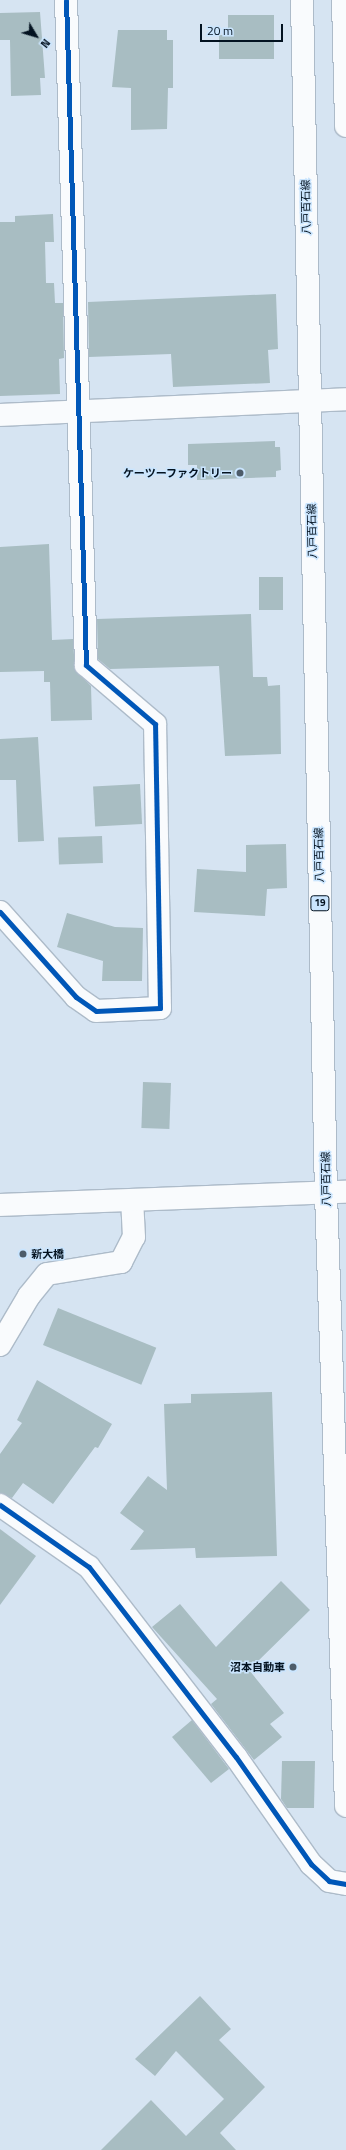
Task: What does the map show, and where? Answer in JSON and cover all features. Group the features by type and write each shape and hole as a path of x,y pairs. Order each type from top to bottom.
{"street":[{"path":"0,912 76,997 96,1011 160,1008 155,724 86,665 76,411 66,0"},
{"name":"八戸百石線","path":"302,0 310,403 336,1193 346,1806"},
{"path":"343,0 346,126"},
{"path":"0,414 310,403 346,399"},
{"path":"0,1205 132,1202 336,1193"},
{"path":"0,1345 29,1296 47,1274 121,1262 134,1237 132,1202"},
{"path":"0,1505 89,1567 236,1757 310,1864 329,1882 346,1884"}],"building":[{"path":"40,12 45,78 40,78 41,95 11,96 10,40 0,40 0,13"},
{"path":"228,15 274,15 274,59 219,59 219,35 228,35"},
{"path":"118,30 167,30 167,40 173,40 173,88 168,88 167,129 131,130 131,88 112,87"},
{"path":"53,214 54,242 45,242 46,283 54,283 55,303 63,303 64,358 59,359 60,394 0,396 0,222 15,222 15,216"},
{"path":"276,294 278,349 268,350 270,383 173,387 171,354 89,357 88,302"},
{"path":"275,441 275,447 280,447 281,470 276,471 276,477 197,480 197,465 188,465 188,444"},
{"path":"49,544 52,640 73,639 75,670 91,686 92,720 51,721 50,682 44,682 44,671 0,672 0,547"},
{"path":"259,577 283,577 283,610 259,610"},
{"path":"251,614 253,677 267,677 268,686 280,685 281,754 225,756 219,666 110,669 98,659 97,619"},
{"path":"38,737 44,841 18,842 16,780 0,780 0,739"},
{"path":"140,784 142,824 95,826 93,786"},
{"path":"102,836 103,863 59,865 58,838"},
{"path":"286,844 287,888 267,889 265,916 194,912 197,869 246,872 246,845"},
{"path":"67,913 115,927 143,928 142,981 102,981 103,961 57,947"},
{"path":"143,1082 171,1083 169,1129 141,1128"},
{"path":"58,1308 156,1348 141,1385 43,1345"},
{"path":"37,1380 112,1424 98,1448 95,1447 53,1504 23,1483 12,1498 0,1493 0,1454 22,1423 17,1420"},
{"path":"272,1392 277,1556 196,1558 195,1548 130,1550 144,1531 120,1513 148,1476 167,1490 164,1404 191,1403 191,1394"},
{"path":"0,1529 36,1556 0,1605"},
{"path":"281,1581 310,1610 249,1670 284,1713 270,1724 282,1737 254,1760 211,1704 217,1699 152,1627 180,1604 216,1647"},
{"path":"192,1720 229,1769 211,1783 172,1737"},
{"path":"282,1761 315,1761 314,1808 287,1808 281,1799"},
{"path":"200,1996 231,2029 219,2040 265,2087 220,2133 236,2150 101,2150 151,2100 186,2136 224,2099 176,2051 155,2076 135,2059"}],"cycle path":[{"path":"0,912 76,997 96,1011 160,1008 155,724 86,665 66,0"},
{"path":"0,1505 89,1567 236,1757 311,1864 329,1881 346,1884"}],"place":[{"name":"ケーツーファクトリー","path":"240,473"},
{"name":"新大橋","path":"23,1254"},
{"name":"沼本自動車","path":"293,1667"}]}
